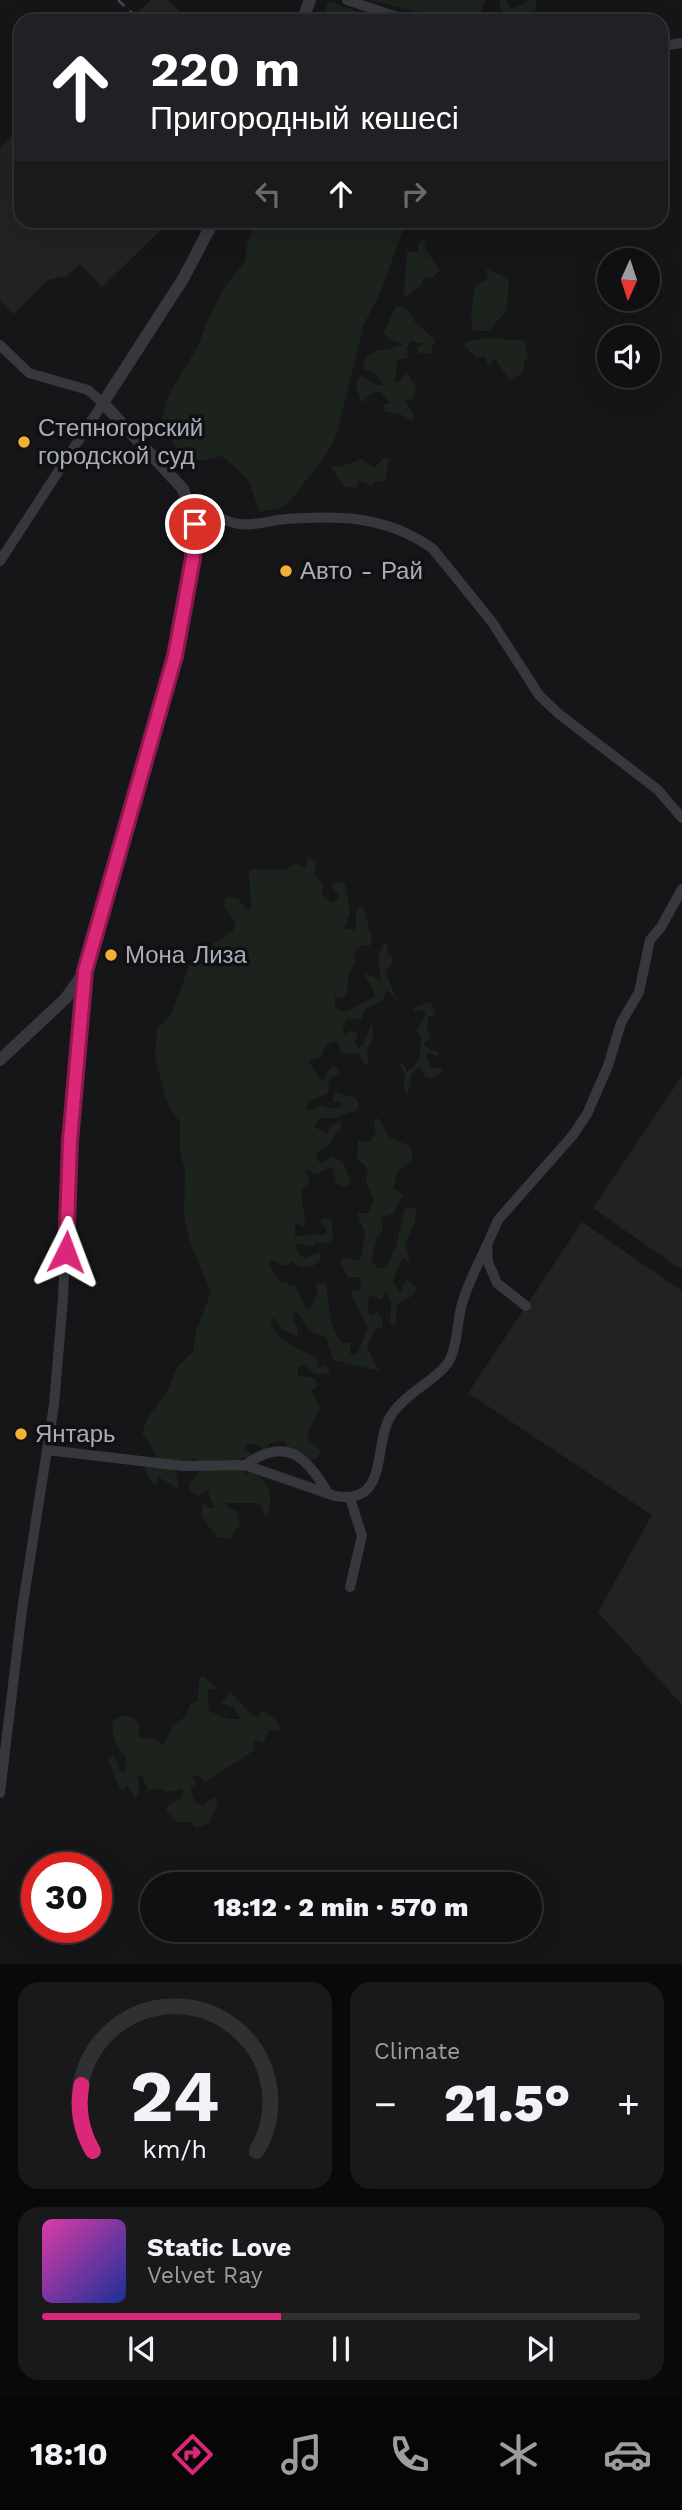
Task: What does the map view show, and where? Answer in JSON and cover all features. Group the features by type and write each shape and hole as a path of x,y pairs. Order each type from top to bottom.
{"street":[{"path":"347,0 388,14"},
{"path":"0,561 183,279 210,228"},
{"path":"0,345 29,373 88,390 103,403 174,477 190,503 195,537 175,656 85,971 70,1141 62,1311 47,1450 22,1610 0,1793"},
{"path":"190,503 236,524 329,516 353,517 389,525 422,541 433,549 492,622 539,695 559,714 658,790 682,818"},
{"path":"47,1450 183,1466 245,1465 328,1493 351,1498 366,1492 375,1478 388,1419 403,1400 451,1359 462,1303 499,1220 573,1135 587,1114 608,1066 621,1023 639,992 650,940 661,928 682,889"},
{"path":"0,1060 66,998 85,971"},
{"path":"488,1245 488,1262 497,1283 526,1306"},
{"path":"245,1465 262,1452 298,1454 309,1463 328,1493"},
{"path":"350,1587 362,1536 351,1498"}],"shaded area":[{"path":"151,0 168,0 182,14 136,14"},
{"path":"370,0 485,0 480,14 425,14"},
{"path":"499,0 507,0 511,10 529,0 536,0 536,9 531,14 502,14"},
{"path":"329,1 365,14 323,14"},
{"path":"14,134 14,228 163,228 102,287 80,264 67,276 48,280 14,314 0,301 0,148"},
{"path":"253,228 404,228 381,291 364,324 337,434 327,453 291,500 280,508 260,512 248,479 222,456 204,460 175,460 176,449 162,418 168,396 198,346 208,319 226,285 245,261"},
{"path":"424,239 426,250 440,270 432,278 424,277 422,284 407,296 404,294 407,252 418,252 418,244"},
{"path":"486,269 507,278 507,310 489,331 473,331 471,317 475,286 488,279"},
{"path":"396,306 407,309 415,322 435,340 430,354 419,353 417,347 424,344 411,341 407,347 408,358 397,360 395,381 397,383 407,373 416,388 413,399 405,400 414,415 413,422 400,414 385,412 384,405 391,403 380,392 372,393 364,401 360,401 356,386 360,375 378,386 384,384 376,374 363,369 365,361 373,352 403,344 389,339 384,332"},
{"path":"488,338 525,341 528,358 524,360 523,373 509,380 495,358 488,366 485,357 475,357 464,345 468,341"},
{"path":"384,457 389,460 385,481 374,482 373,486 359,481 357,488 345,487 331,468 333,465 340,467 361,459 374,468"},
{"path":"309,857 316,863 314,875 323,884 322,895 333,903 340,896 332,887 333,882 345,883 350,913 344,928 355,930 357,909 363,907 372,937 370,946 362,945 353,954 356,961 348,974 347,993 342,998 335,996 335,1008 346,1012 376,996 363,972 381,980 378,957 383,943 387,943 388,954 392,956 392,964 385,971 397,1000 386,990 383,1000 366,1009 361,1019 347,1020 343,1026 345,1035 351,1030 358,1034 355,1041 358,1048 364,1044 372,1020 373,1038 367,1052 369,1065 364,1063 359,1054 341,1053 337,1041 326,1045 321,1057 308,1061 322,1081 331,1067 336,1067 339,1073 329,1079 328,1093 308,1102 306,1110 314,1110 322,1105 330,1109 341,1107 342,1102 333,1102 335,1092 356,1098 359,1103 357,1110 335,1118 321,1118 314,1126 327,1135 331,1126 340,1121 341,1129 336,1132 332,1142 317,1153 316,1160 323,1163 331,1156 343,1162 351,1182 346,1187 336,1184 332,1167 315,1174 304,1169 310,1181 301,1190 305,1223 304,1226 295,1223 295,1236 326,1234 327,1229 320,1222 325,1217 332,1221 333,1240 326,1244 316,1242 312,1247 299,1244 295,1246 299,1254 306,1258 319,1251 321,1259 313,1266 300,1268 292,1262 285,1266 271,1260 269,1265 280,1282 296,1286 306,1309 311,1309 318,1292 315,1284 325,1283 337,1336 342,1343 350,1343 350,1354 357,1354 368,1328 351,1293 353,1290 360,1291 361,1277 348,1277 340,1261 343,1258 358,1261 361,1258 365,1233 357,1213 369,1213 374,1199 366,1183 368,1169 357,1158 358,1140 369,1142 376,1134 374,1120 378,1118 389,1137 411,1147 413,1159 398,1171 393,1188 403,1195 393,1214 381,1217 383,1232 377,1237 371,1260 378,1268 386,1267 396,1246 405,1209 416,1207 415,1223 405,1244 410,1263 402,1257 393,1281 400,1292 407,1280 416,1287 414,1295 397,1304 395,1327 390,1322 391,1304 386,1291 381,1300 369,1295 368,1314 371,1316 377,1312 383,1322 382,1329 376,1328 367,1348 379,1371 333,1360 326,1337 310,1331 298,1313 294,1313 293,1321 298,1328 297,1336 282,1330 275,1318 271,1320 276,1333 317,1358 319,1368 326,1365 330,1371 325,1375 315,1374 303,1364 298,1368 298,1376 314,1378 319,1385 311,1391 320,1407 307,1434 320,1451 317,1458 311,1460 287,1448 284,1441 270,1443 265,1451 258,1445 248,1444 244,1448 253,1455 239,1459 247,1475 250,1468 265,1484 270,1494 270,1507 267,1515 264,1515 259,1503 226,1503 227,1507 237,1511 240,1524 230,1539 217,1537 201,1516 203,1503 214,1508 207,1489 198,1496 191,1492 189,1484 200,1470 199,1462 194,1458 183,1465 174,1460 179,1491 158,1476 157,1484 152,1483 144,1467 156,1467 155,1453 142,1433 149,1415 166,1394 177,1368 193,1352 196,1331 211,1292 191,1246 184,1215 185,1171 180,1151 180,1123 167,1102 155,1058 157,1029 171,1015 190,963 201,964 215,942 224,939 226,933 232,932 236,923 224,907 226,897 238,899 247,909 251,908 249,872 252,869 285,870 295,863 305,868"},
{"path":"431,1002 435,1011 434,1016 429,1016 427,1029 431,1037 423,1044 431,1051 438,1051 438,1056 427,1053 426,1056 431,1067 441,1068 443,1072 431,1079 424,1076 421,1068 415,1068 416,1073 412,1073 408,1094 404,1089 405,1074 399,1063 403,1063 407,1072 419,1061 421,1040 417,1030 426,1014 422,1010 415,1012 412,1008"},
{"path":"682,1076 682,1270 593,1208"},
{"path":"582,1222 682,1291 682,1705 598,1612 652,1515 468,1393"},
{"path":"204,1677 218,1688 208,1690 209,1711 229,1719 242,1719 233,1707 221,1703 231,1692 252,1716 257,1717 263,1711 277,1721 281,1731 269,1730 263,1743 258,1740 253,1742 255,1749 205,1782 200,1776 192,1776 196,1785 190,1786 195,1803 203,1806 214,1797 218,1804 210,1823 196,1828 190,1822 177,1822 166,1811 168,1805 181,1798 183,1789 168,1792 156,1788 149,1791 141,1774 138,1778 139,1793 135,1798 127,1785 124,1790 119,1787 108,1759 114,1755 120,1771 125,1773 126,1756 117,1745 113,1731 113,1721 122,1715 133,1718 140,1727 138,1735 142,1739 152,1738 164,1745 173,1725 185,1717 191,1703 198,1701 199,1678"}],"railway":[{"path":"118,0 132,13"}],"place":[{"name":"Степногорский городской суд","path":"24,442"},
{"name":"Авто - Рай","path":"286,571"},
{"name":"Мона Лиза","path":"111,955"},
{"name":"Янтарь","path":"21,1434"}],"route":[{"path":"66,1252 70,1141 85,971 175,656 193,558 195,524"}]}
